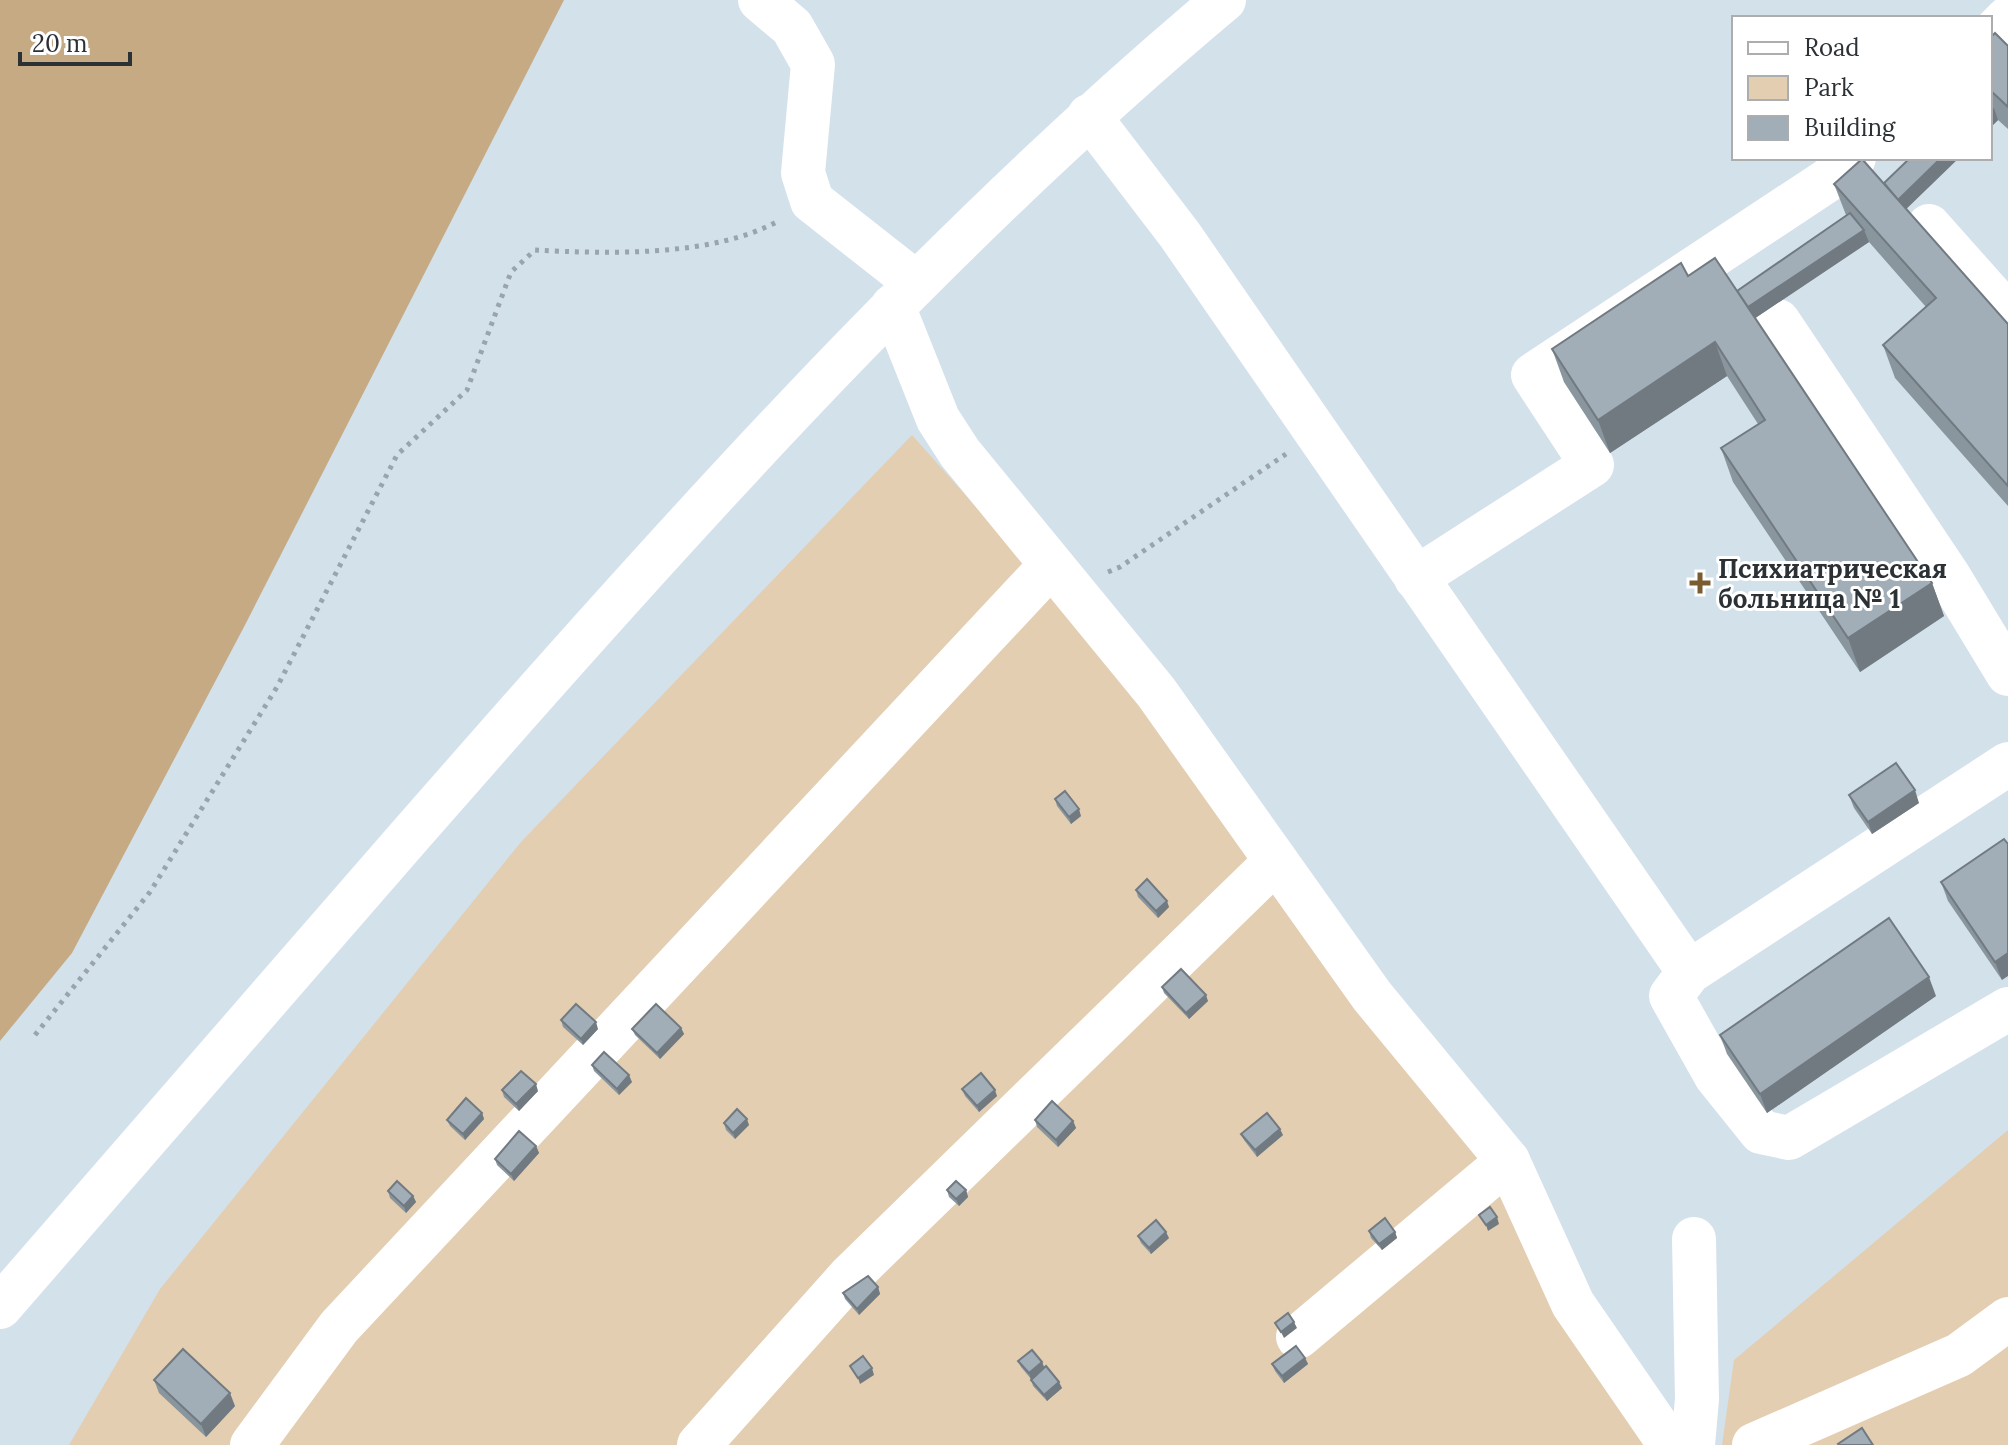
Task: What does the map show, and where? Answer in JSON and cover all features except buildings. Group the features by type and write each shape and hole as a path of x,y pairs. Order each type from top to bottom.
{"street":[{"path":"760,0 792,27 813,64 803,173 812,201 904,294 938,419 960,453 1156,692 1372,996 1508,1161 1573,1304 1670,1445"},
{"path":"0,1307 697,509 904,294 1089,116 1224,0"},
{"path":"1992,34 2008,18"},
{"path":"1089,116 1180,235 1689,972"},
{"path":"1416,578 1592,465 1533,375 1828,180 1852,160"},
{"path":"1929,226 2008,315"},
{"path":"1778,321 1948,575 2008,674"},
{"path":"252,1445 339,1327 1060,576"},
{"path":"2008,764 1689,972 1671,996 1716,1076 1761,1132 1789,1138 2008,1009"},
{"path":"699,1445 850,1276 1276,861"},
{"path":"1298,1337 1508,1161"},
{"path":"1693,1445 1697,1399 1694,1239"},
{"path":"1754,1445 1959,1355 2008,1319"}],"path":[{"path":"35,1035 150,892 277,687 397,455 467,390 511,272 535,250 599,253 695,247 771,225 812,201"},
{"path":"1060,576 1120,567 1317,434"}],"green space":[{"path":"912,435 1149,701 1515,1187 1649,1445 69,1445 160,1289 521,842"},
{"path":"2008,1130 2008,1445 1722,1445 1734,1360"}],"shaded area":[{"path":"0,0 564,0 245,625 72,953 0,1041"}],"place":[{"name":"Психиатрическая больница № 1","path":"1700,583"}]}
